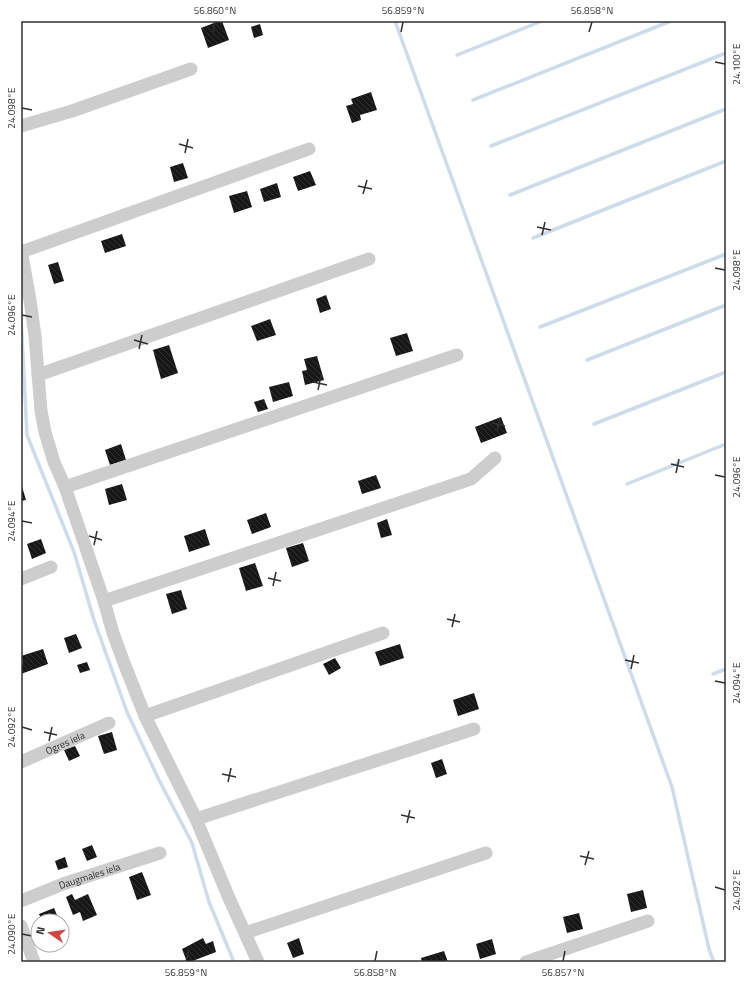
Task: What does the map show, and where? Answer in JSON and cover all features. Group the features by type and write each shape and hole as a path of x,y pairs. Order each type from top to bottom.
{"street":[{"path":"21,126 72,111 191,69"},
{"path":"258,962 196,819 145,716 121,656 65,487 54,462 41,412 31,307 21,251 309,149"},
{"path":"38,375 369,259"},
{"path":"65,487 457,355"},
{"path":"104,601 471,479 495,458"},
{"path":"21,578 51,568"},
{"path":"145,716 383,633"},
{"name":"Ogres iela","path":"21,762 109,723"},
{"path":"196,819 474,729"},
{"name":"Daugmales iela","path":"21,901 63,884 160,853"},
{"path":"245,933 486,853"},
{"path":"526,962 648,921"},
{"path":"21,926 34,962"}],"building":[{"path":"222,21 229,40 208,48 201,28"},
{"path":"260,24 263,35 254,38 251,27"},
{"path":"371,92 377,110 360,115 361,120 352,123 346,106 353,104 351,99"},
{"path":"183,163 188,178 174,182 170,167"},
{"path":"310,171 316,185 298,191 293,177"},
{"path":"277,183 281,197 264,202 260,189"},
{"path":"247,191 252,207 234,213 229,196"},
{"path":"122,234 126,246 105,253 101,241"},
{"path":"58,262 64,281 54,284 48,265"},
{"path":"326,295 331,309 320,313 316,299"},
{"path":"270,319 276,335 257,341 251,326"},
{"path":"407,333 413,351 396,356 390,338"},
{"path":"169,345 178,373 161,379 153,350"},
{"path":"317,356 324,380 305,385 302,371 307,370 304,359"},
{"path":"289,382 293,396 273,402 269,387"},
{"path":"264,399 268,409 258,412 254,402"},
{"path":"501,417 507,433 481,443 475,427"},
{"path":"121,444 126,460 110,465 105,450"},
{"path":"376,475 381,488 362,494 358,481"},
{"path":"21,483 26,500 21,501"},
{"path":"122,484 127,500 109,505 105,489"},
{"path":"266,513 271,527 252,534 247,520"},
{"path":"387,519 392,535 381,538 377,523"},
{"path":"205,529 210,545 189,552 184,536"},
{"path":"41,539 46,553 32,559 27,544"},
{"path":"303,543 309,561 292,567 286,548"},
{"path":"255,563 263,586 246,591 239,568"},
{"path":"181,590 187,609 172,614 166,594"},
{"path":"76,634 82,648 69,653 64,638"},
{"path":"400,644 404,658 380,666 375,652"},
{"path":"43,649 48,664 21,674 21,664 23,663 21,656"},
{"path":"335,658 341,668 329,675 323,664"},
{"path":"87,662 90,670 80,673 77,665"},
{"path":"474,693 479,709 458,716 453,700"},
{"path":"112,732 117,750 104,754 98,736"},
{"path":"75,746 80,756 69,761 64,750"},
{"path":"442,759 447,774 436,778 431,763"},
{"path":"92,845 97,857 87,861 82,849"},
{"path":"65,857 68,867 58,870 55,861"},
{"path":"142,872 151,895 137,900 129,877"},
{"path":"643,890 647,908 631,912 627,894"},
{"path":"72,894 75,900 88,894 97,915 83,921 80,912 73,915 66,897"},
{"path":"54,908 56,913 42,913"},
{"path":"579,913 583,929 567,933 563,917"},
{"path":"203,938 206,944 213,941 216,952 187,962 182,949"},
{"path":"299,938 304,954 293,958 287,943"},
{"path":"492,939 496,954 480,959 476,944"},
{"path":"444,951 448,962 422,962 421,958"}],"waterway":[{"path":"395,21 672,787 709,949 714,962"},
{"path":"457,55 542,21"},
{"path":"473,100 671,21"},
{"path":"491,146 726,53"},
{"path":"510,195 726,109"},
{"path":"533,238 726,161"},
{"path":"540,327 726,254"},
{"path":"587,360 726,305"},
{"path":"21,317 27,435 74,552 94,620 127,712 159,780 192,843 209,902 234,962"},
{"path":"594,424 726,372"},
{"path":"627,484 726,444"},
{"path":"713,674 726,669"}]}
